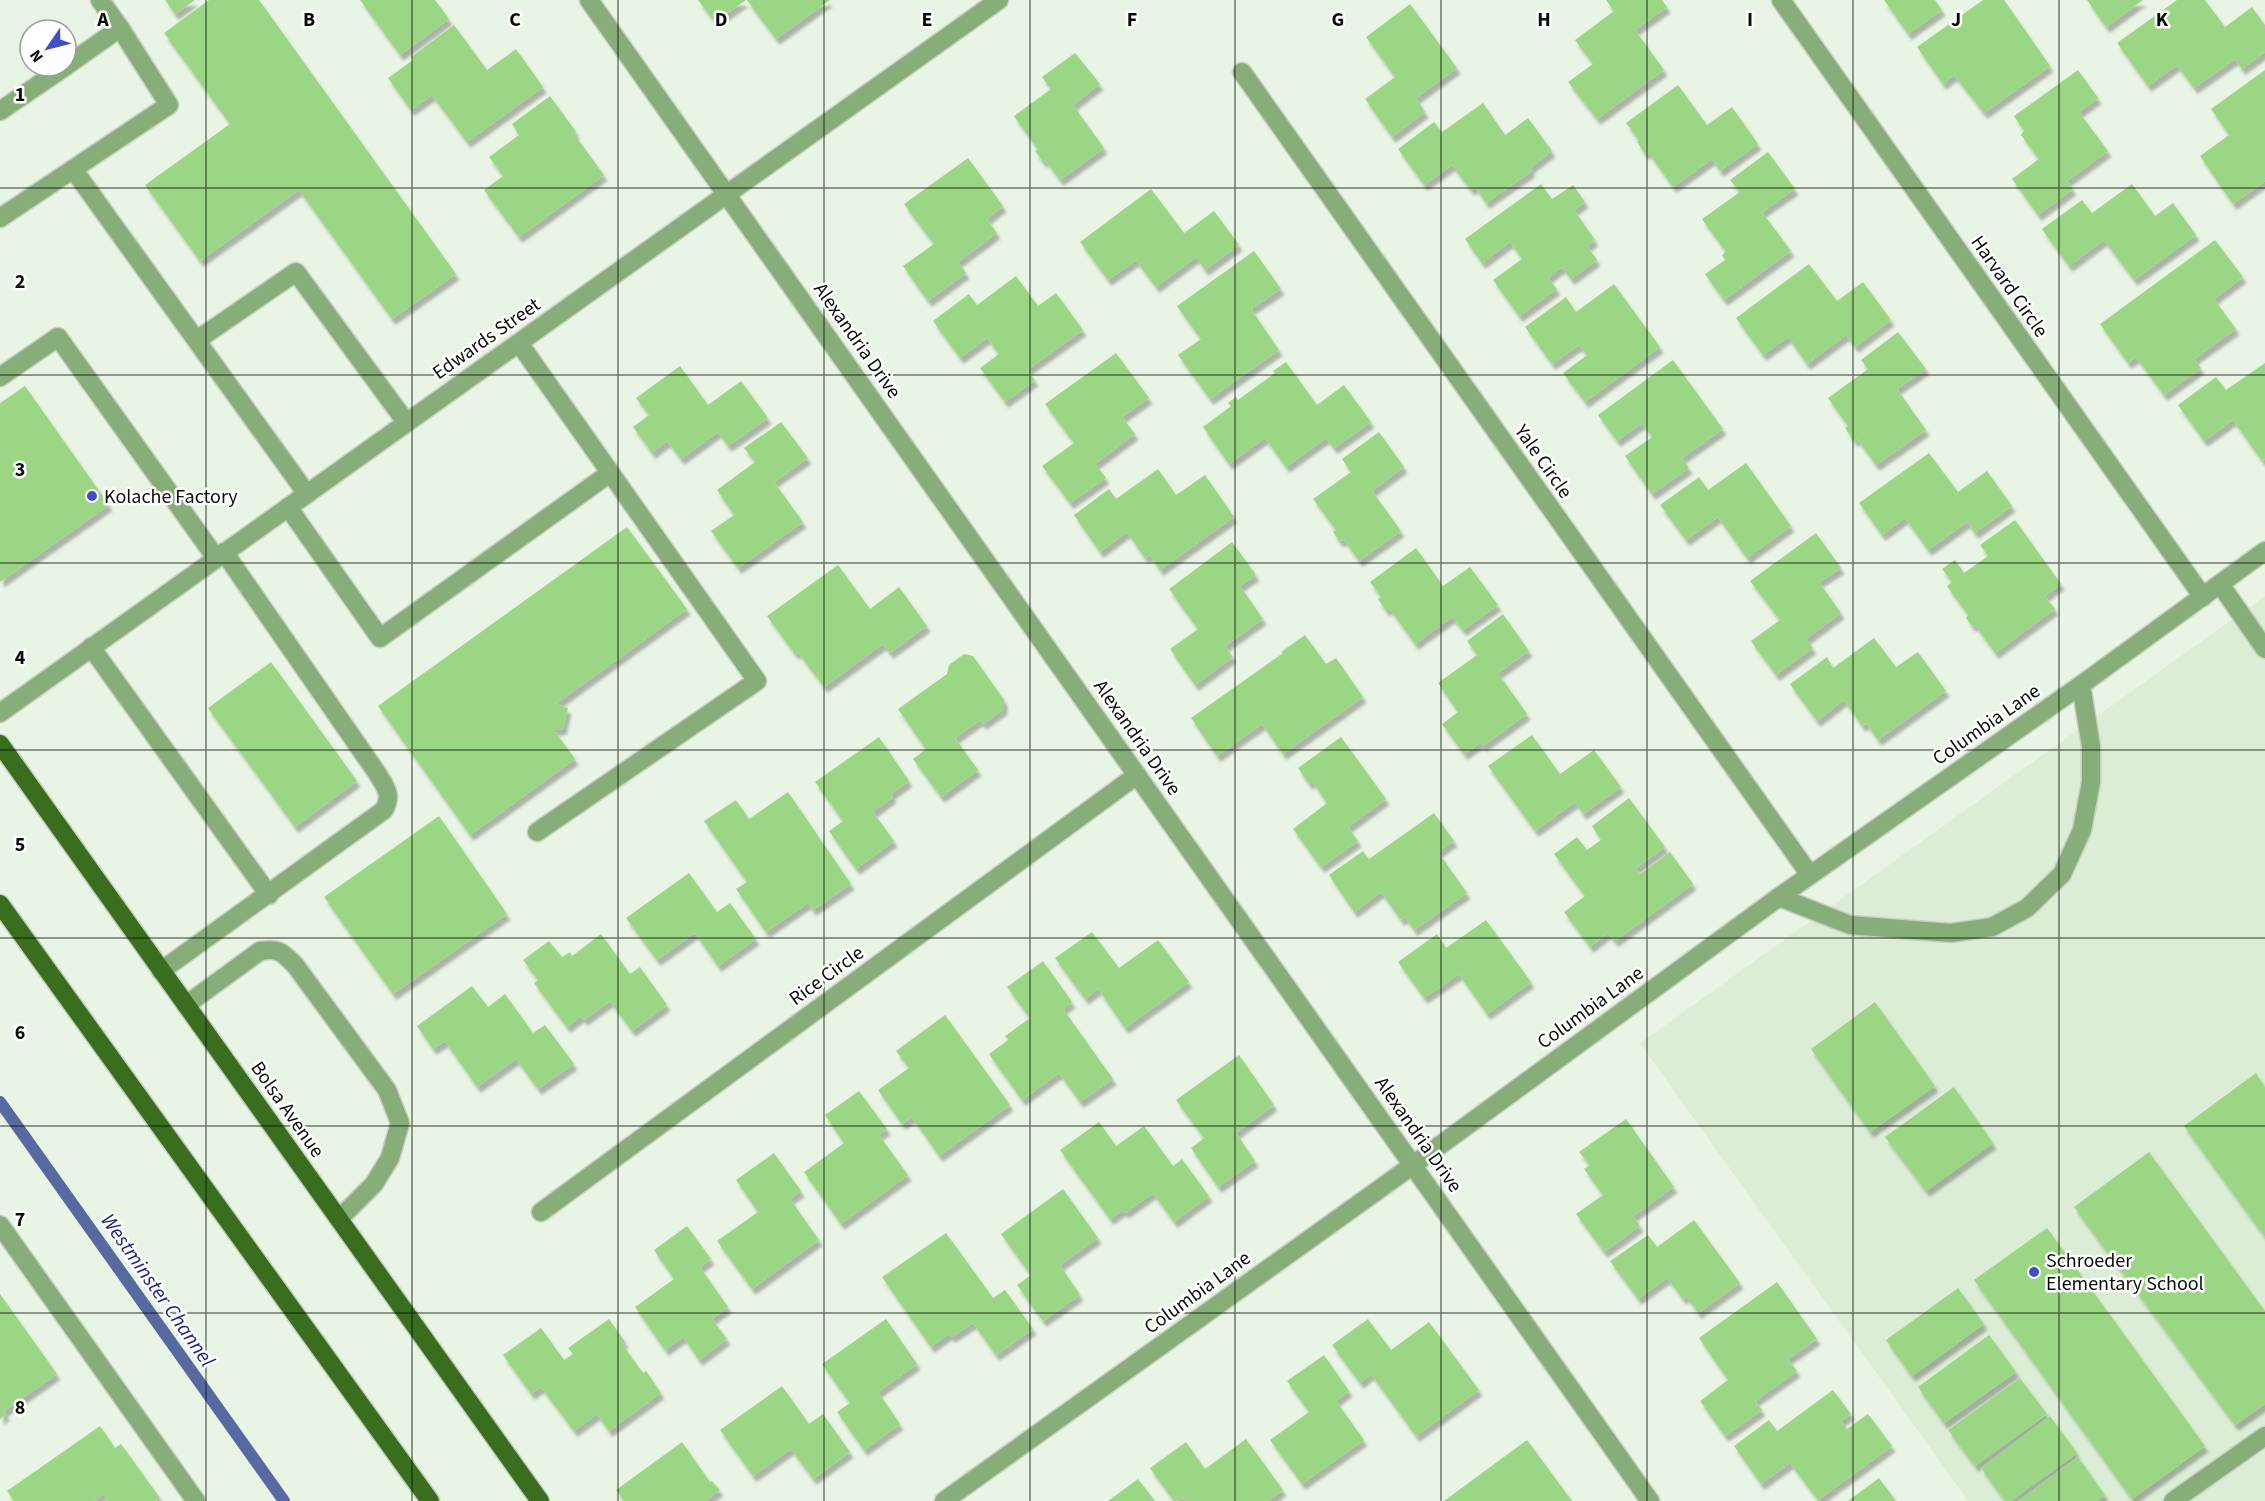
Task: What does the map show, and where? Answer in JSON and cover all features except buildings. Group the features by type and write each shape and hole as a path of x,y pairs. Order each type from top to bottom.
{"main road":[{"name":"Bolsa Avenue","path":"0,744 540,1501"},
{"path":"0,904 430,1501"}],"street":[{"path":"0,218 169,105 100,0"},
{"name":"Alexandria Drive","path":"589,0 1650,1501"},
{"name":"Edwards Street","path":"0,713 999,0"},
{"name":"Harvard Circle","path":"1781,0 2203,597"},
{"path":"78,58 120,28"},
{"name":"Yale Circle","path":"1242,72 1810,875"},
{"path":"0,111 48,78"},
{"path":"73,169 307,494"},
{"path":"197,340 296,272 406,422"},
{"path":"0,377 58,336 220,555 377,773 389,794 389,802 384,810 161,971"},
{"path":"519,343 757,681 537,832"},
{"path":"288,507 380,638 610,473"},
{"name":"Columbia Lane","path":"944,1501 1413,1165 1779,897 2081,685 2265,552"},
{"path":"2220,584 2265,649"},
{"path":"91,647 269,895"},
{"path":"1779,897 1850,925 1951,933 1992,927 2027,908 2062,874 2082,830 2091,782 2091,746 2081,685"},
{"name":"Rice Circle","path":"541,1212 1137,775"},
{"path":"186,1005 260,951 274,949 284,954 295,965 387,1090 400,1123 390,1158 374,1184 339,1219"},
{"path":"0,1225 196,1501"},
{"path":"2173,1501 2265,1436"}],"shaded area":[{"name":"Schroeder Elementary School","path":"2265,596 2265,1501 1968,1501 1640,1043"}],"waterway":[{"name":"Westminster Channel","path":"0,1102 284,1501"}],"place":[{"name":"Kolache Factory","path":"92,496"},
{"name":"Schroeder Elementary School","path":"2034,1272"}]}
